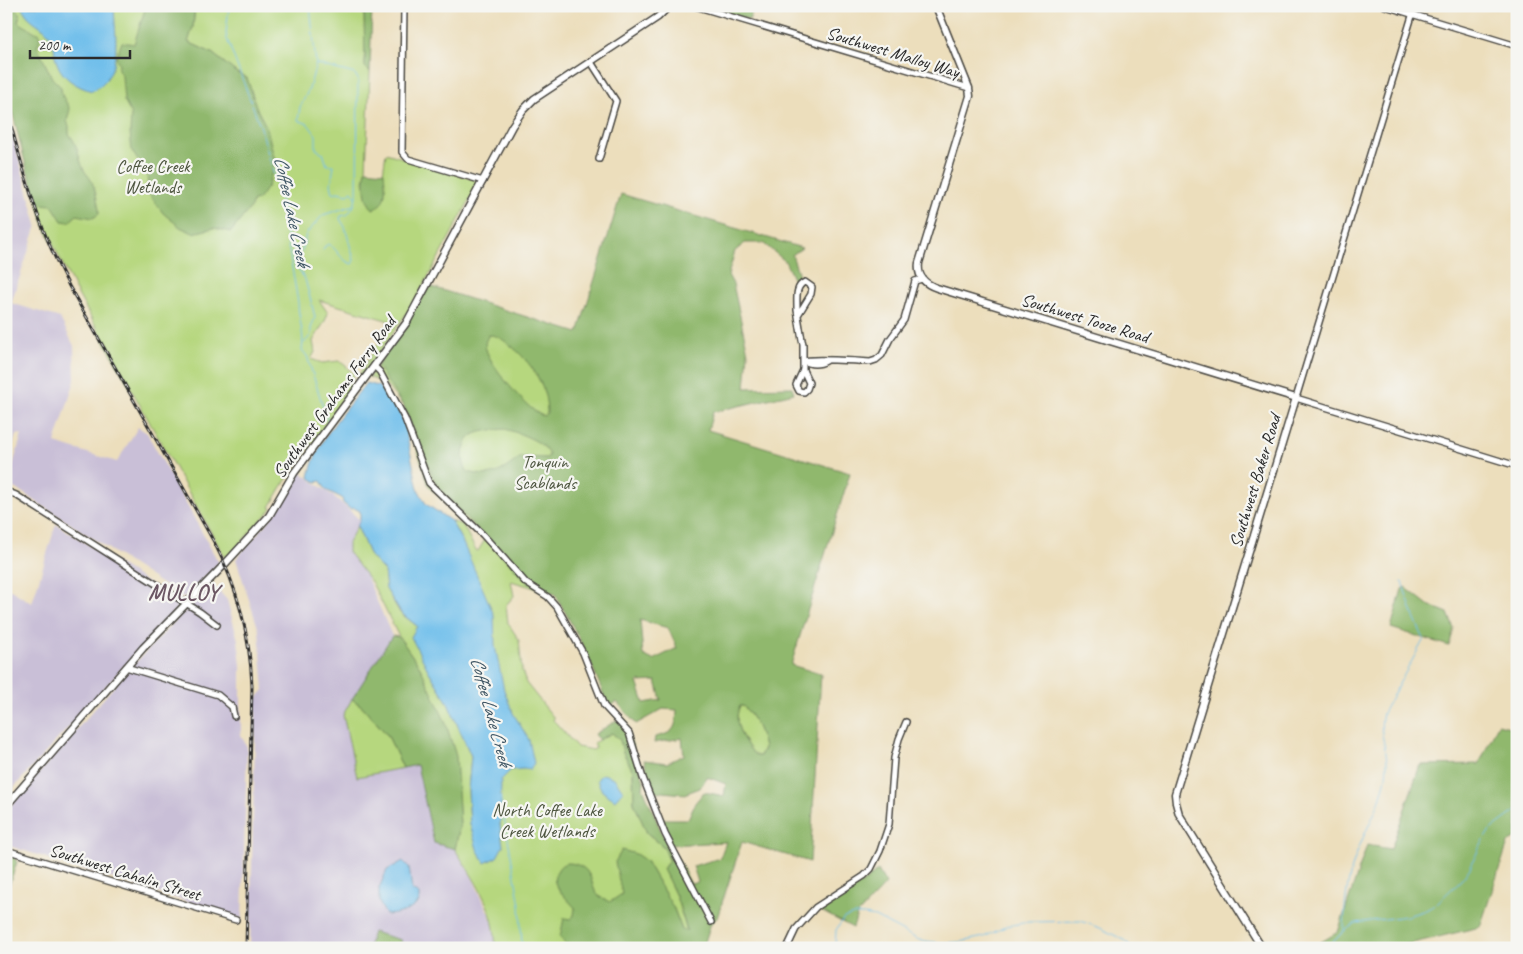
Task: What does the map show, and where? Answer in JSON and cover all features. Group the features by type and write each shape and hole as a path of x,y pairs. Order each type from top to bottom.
{"main road":[{"name":"Southwest Grahams Ferry Road","path":"6,806 126,667 269,516 294,473 397,338 413,313 512,126 524,109 542,94 658,17 669,6"},
{"path":"922,279 919,272 919,263 968,102 969,88 936,6"},
{"name":"Southwest Tooze Road","path":"922,279 937,288 1296,398"},
{"name":"Southwest Baker Road","path":"1262,948 1179,814 1175,794 1296,398"}],"street":[{"path":"404,6 402,152 408,159 484,181"},
{"name":"Southwest Malloy Way","path":"694,6 969,88"},
{"path":"1385,6 1517,46"},
{"name":"Southwest Baker Road","path":"1296,398 1415,6"},
{"path":"591,62 616,101 599,159"},
{"path":"804,361 808,358 826,361 870,362 882,356 890,339 904,320 915,281 922,279"},
{"path":"798,315 812,292 812,287 806,282 800,285 798,290 798,315 804,370"},
{"path":"374,366 380,372 405,419 429,483 483,535 526,583 548,596 557,607 584,653 604,706 630,733 643,778 664,834 711,922"},
{"name":"Southwest Tooze Road","path":"1296,398 1517,466"},
{"path":"6,491 16,495 217,625"},
{"path":"126,667 218,695 232,707 234,716"},
{"path":"787,948 796,929 816,907 864,876 880,851 889,824 894,758 906,722"},
{"name":"Southwest Cahalin Street","path":"6,850 236,920"}],"shaded area":[{"path":"6,112 37,225 11,303 60,318 74,346 75,380 55,443 117,462 138,427 147,433 219,563 187,596 182,597 20,491 7,485 22,434 16,435 6,466"},
{"path":"299,471 336,498 360,520 348,543 348,552 365,573 392,636 343,715 357,777 417,765 434,843 455,849 473,879 492,921 495,948 250,948 256,699 264,690 259,631 236,559 272,517"},
{"path":"56,524 176,601 178,607 6,796 6,587 32,603"},
{"path":"208,590 218,590 227,600 238,640 241,665 241,735 247,747 242,919 6,845 6,811 124,675 195,600"}],"green space":[{"name":"Coffee Creek Wetlands","path":"6,6 150,6 137,48 253,97 247,78 237,73 212,53 188,42 193,27 195,6 364,6 365,66 370,72 364,182 379,200 386,153 480,181 414,303 363,375 359,374 383,336 396,323 319,300 328,313 313,341 315,352 311,359 322,363 339,361 354,375 346,397 286,480 270,507 272,508 226,559 75,289 44,226 6,85"},
{"path":"6,6 14,6 20,14 18,22 39,34 40,40 37,46 52,78 61,87 62,95 70,109 67,121 69,134 74,142 84,170 92,182 97,197 99,214 93,218 77,215 69,222 62,221 52,205 39,204 27,170 6,87"},
{"path":"146,6 195,6 193,27 188,42 212,53 237,73 247,78 257,109 267,128 275,161 268,186 258,200 253,201 251,207 231,232 214,228 193,233 180,227 163,213 149,194 147,175 132,151 130,133 131,114 124,101 122,76 118,69 119,64 116,58 122,42 134,44"},
{"path":"364,6 372,6 370,72 365,67"},
{"path":"725,6 754,6 749,20 723,11"},
{"path":"366,170 384,172 384,198 382,203 373,209 366,196"},
{"name":"Tonquin Scablands","path":"621,194 802,248 792,255 801,281 796,285 785,261 763,243 745,243 735,251 728,275 733,284 748,353 745,388 792,387 794,393 713,412 708,430 850,473 791,665 821,674 810,862 742,842 717,918 711,923 703,948 568,948 560,937 564,918 571,919 575,908 561,893 554,880 558,869 568,863 583,867 589,875 596,893 610,902 622,894 615,862 622,850 636,854 646,861 674,909 682,930 687,930 676,896 663,869 669,860 664,847 647,833 634,803 633,771 623,752 620,740 612,733 599,740 595,734 617,720 627,729 644,781 643,788 666,843 663,819 688,819 695,803 704,792 724,796 726,784 707,777 700,788 684,794 652,791 644,760 667,763 684,755 682,738 654,743 655,737 666,734 673,729 677,710 663,709 636,724 617,702 608,707 584,649 555,594 539,589 527,582 437,486 404,407 377,366 429,286 578,333","holes":["489,335 498,337 525,359 541,384 547,413 544,416 529,407 502,376 489,356 485,347","505,429 530,438 542,446 549,455 547,458 521,457 496,473 484,475 468,472 463,458 466,442 473,435 489,430","640,620 668,628 677,648 653,660 643,655","656,681 661,700 644,703 637,682","740,706 743,706 754,720 761,737 764,748 760,756 756,756 748,746 740,733 737,719","726,842 720,858 693,866 698,882 691,884 678,859 668,845"]},
{"path":"402,331 578,334 598,607 511,581 514,596 506,605 508,623 519,640 522,671 526,683 554,718 553,720 577,747 593,750 596,748 593,743 612,733 620,740 623,752 633,771 634,803 647,833 664,847 669,860 663,869 676,896 687,931 682,930 674,909 646,861 680,948 495,948 493,921 483,896 455,849 460,825 458,796 420,667 399,637 372,583 348,552 348,543 357,526 370,556 384,571 386,589 400,613 417,626 428,670 447,701 471,756 468,790 470,824 500,825 500,798 463,543 451,521 463,525 476,551 478,551 486,538 429,487 404,407 385,384 369,377"},
{"path":"1405,587 1428,605 1448,613 1454,629 1449,646 1391,628 1402,589"},
{"path":"392,636 399,637 420,667 445,721 456,756 460,825 455,849 434,843 417,765 403,768 388,736 363,707 352,699"},
{"path":"352,699 363,707 388,736 403,768 357,777 343,715"},
{"path":"740,706 743,706 754,720 759,731 764,748 760,756 756,756 740,733 737,719"},
{"path":"1498,724 1517,729 1517,837 1508,843 1480,927 1392,948 1311,948 1338,932 1367,845 1391,849 1420,765 1479,764"},
{"path":"6,852 12,854 17,862 6,894"},
{"path":"878,870 886,884 857,915 853,928 819,910 865,881"},
{"path":"373,932 401,940 402,948 368,948"}],"water":[{"path":"22,6 114,6 115,54 109,75 102,84 92,91 81,87 66,77 57,63 51,36 26,15"},
{"path":"366,383 378,386 396,406 404,422 418,489 426,504 451,521 463,543 494,615 495,646 504,690 513,713 529,740 534,763 530,770 511,770 501,780 500,825 503,846 497,857 485,863 477,849 470,824 468,790 471,756 447,701 411,637 417,626 401,613 386,589 384,571 370,556 357,526 360,520 360,511 354,508 350,509 343,503 342,498 326,490 321,481 316,482 309,477 318,451 332,427"},
{"path":"603,774 614,778 623,791 615,800 602,791 597,780"},
{"path":"403,861 409,867 412,890 419,894 419,902 404,912 386,915 379,902 379,888 387,870"}],"waterway":[{"name":"Coffee Lake Creek","path":"229,6 227,39 261,128 279,193 298,302 303,338 302,350 307,356 328,422"},
{"path":"304,343 311,335 311,328 315,317 305,279 296,266 297,256 302,251 306,234 323,215 354,205 356,197 352,191 348,194 333,193 331,184 334,165 327,165 323,153 316,149 316,135 308,124 298,120 300,107 309,89 316,64 310,6"},
{"path":"316,64 355,74 358,79 357,197"},
{"path":"323,250 329,244 345,260 352,264 354,260 345,227 340,219 341,216 347,215 354,206"},
{"path":"1344,931 1346,895 1351,872 1358,850 1379,802 1386,779 1387,762 1381,726 1383,713 1424,639 1415,620 1402,582"},
{"name":"Coffee Lake Creek","path":"500,795 520,905 522,948"},
{"path":"1327,948 1344,931 1356,923 1407,916 1426,910 1436,904 1463,878 1490,830 1517,810"},
{"path":"835,948 836,930 844,918 853,915 875,917 919,940 941,943 960,942 984,937 1007,926 1028,922 1081,921 1126,941 1131,948"}],"railway":[{"path":"6,107 32,198 58,264 214,542 236,594 249,648 252,686 246,948"}],"district":[{"name":"MULLOY","path":"184,592"}],"park label":[{"name":"North Coffee Lake Creek Wetlands","path":"547,820"}]}
